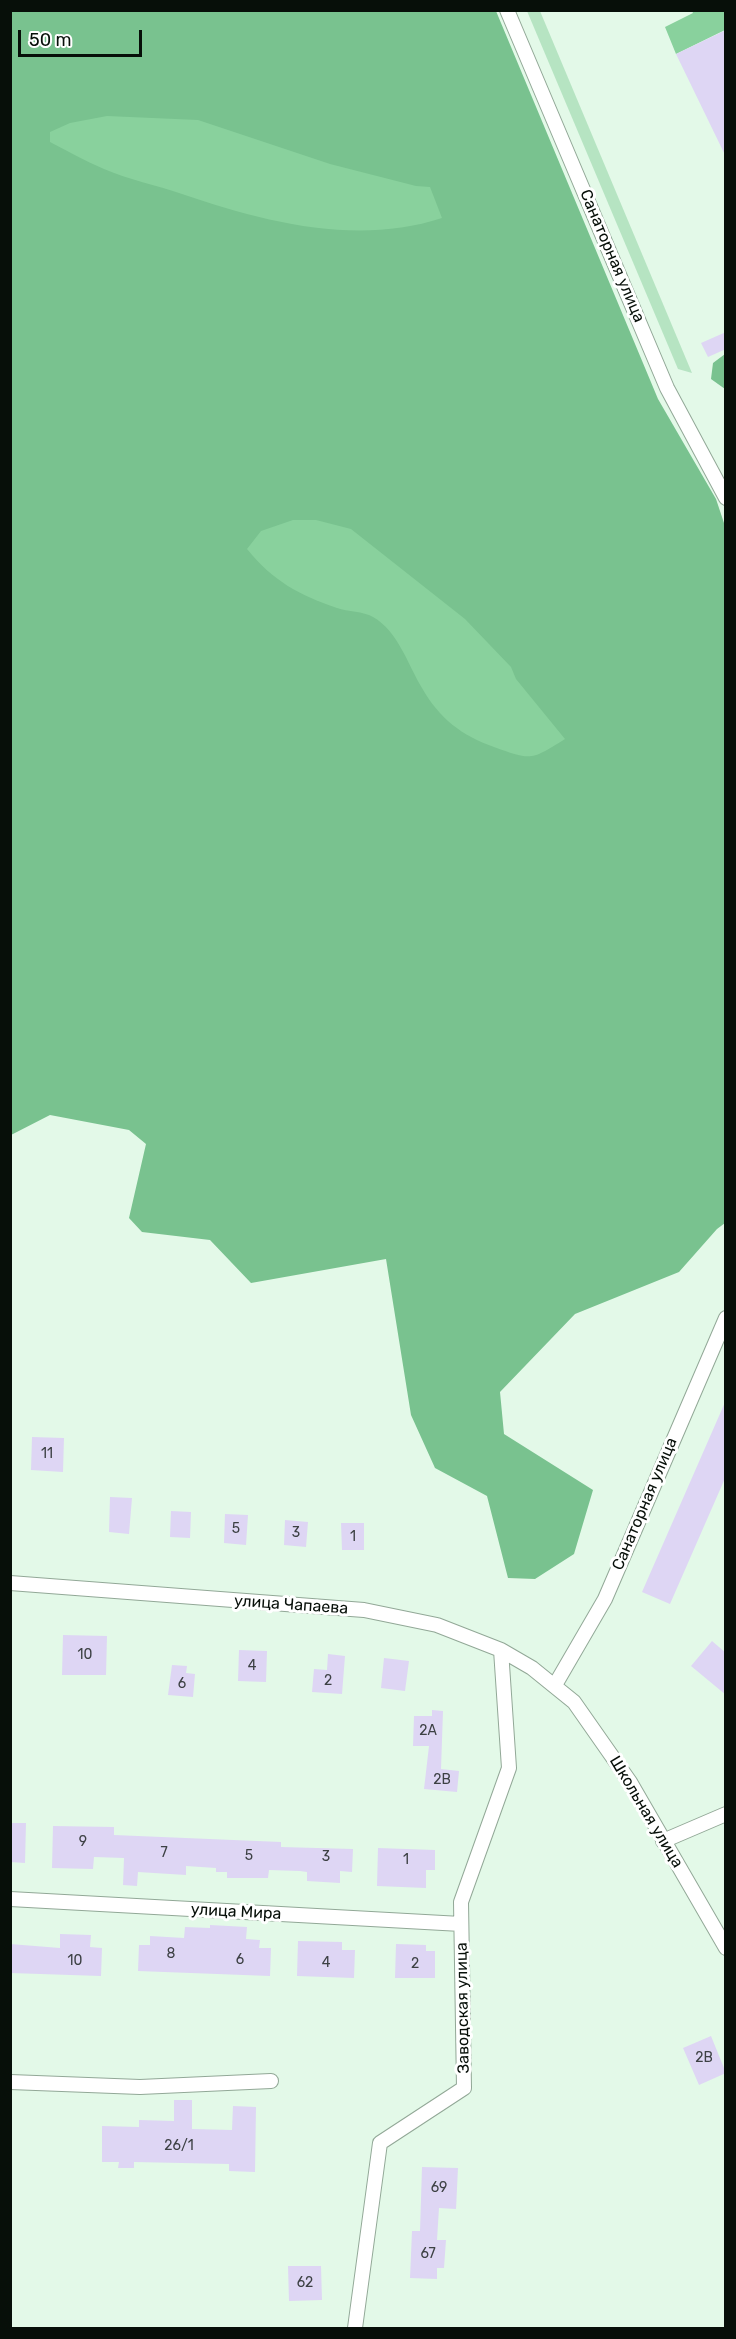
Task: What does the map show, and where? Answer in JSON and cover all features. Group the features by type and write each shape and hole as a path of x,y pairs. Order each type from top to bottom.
{"street":[{"name":"Санаторная улица","path":"507,10 667,388 726,498"},
{"name":"Санаторная улица","path":"555,1685 605,1599 726,1318"},
{"name":"улица Чапаева","path":"10,1583 364,1610 437,1625 501,1650 555,1685"},
{"name":"Заводская улица","path":"355,2328 380,2143 464,2088 461,1902 509,1768 501,1650"},
{"name":"Школьная улица","path":"555,1685 574,1701 603,1742 726,1948"},
{"path":"663,1841 726,1814"},
{"name":"улица Мира","path":"10,1899 461,1924"},
{"path":"10,2082 140,2087 271,2081"}],"shaded area":[{"path":"11,11 496,11 658,399 716,499 726,529 725,1223 679,1272 575,1314 500,1392 504,1434 593,1490 574,1554 535,1579 508,1578 487,1496 435,1468 411,1415 386,1259 251,1283 210,1240 142,1232 129,1218 146,1144 129,1130 50,1115 11,1135"},
{"path":"527,11 540,11 692,373 678,369"},
{"path":"692,11 725,11 725,30 676,54 665,27 693,13"},
{"path":"107,116 198,120 330,164 416,186 430,187 442,218 410,226 377,230 311,227 278,221 245,214 123,176 97,166 50,142 50,132 70,123"},
{"path":"725,354 725,389 711,379 713,363"},
{"path":"293,520 316,520 351,529 465,619 511,667 516,679 565,739 538,754 525,756 482,743 452,725 429,699 402,649 382,623 369,615 337,608 311,598 288,586 267,570 247,549 261,531"}],"building":[{"path":"726,30 726,157 676,54"},
{"path":"726,332 726,349 708,357 701,343"},
{"path":"726,1400 726,1476 670,1604 642,1592"},
{"path":"32,1437 64,1438 63,1472 31,1470"},
{"path":"110,1497 132,1498 129,1534 109,1532"},
{"path":"171,1511 191,1512 190,1538 170,1537"},
{"path":"225,1514 248,1515 246,1545 224,1543"},
{"path":"285,1520 308,1522 306,1547 284,1545"},
{"path":"341,1523 364,1523 364,1550 342,1550"},
{"path":"63,1635 107,1636 106,1675 62,1675"},
{"path":"712,1641 726,1653 726,1695 691,1666"},
{"path":"239,1650 267,1651 266,1682 238,1681"},
{"path":"328,1654 345,1656 342,1694 312,1692 314,1669 327,1670"},
{"path":"384,1658 409,1661 405,1691 381,1688"},
{"path":"172,1665 187,1666 186,1673 195,1674 193,1697 168,1695"},
{"path":"432,1710 443,1711 441,1769 459,1771 457,1792 424,1789 429,1746 413,1746 414,1716 432,1716"},
{"path":"10,1823 26,1823 25,1863 10,1862"},
{"path":"53,1826 114,1827 114,1835 281,1842 281,1847 353,1849 352,1872 340,1871 340,1883 307,1881 307,1872 300,1871 269,1870 268,1878 227,1878 227,1872 216,1872 216,1868 186,1866 186,1875 138,1872 137,1886 123,1885 124,1858 94,1857 93,1869 52,1868"},
{"path":"378,1848 435,1850 435,1870 426,1870 426,1888 377,1886"},
{"path":"210,1925 247,1927 246,1939 260,1940 259,1948 271,1948 270,1976 138,1971 139,1945 150,1945 150,1936 184,1938 185,1927 210,1928"},
{"path":"60,1934 91,1935 90,1947 102,1948 101,1976 10,1973 10,1944 60,1948"},
{"path":"298,1941 342,1942 342,1950 355,1950 354,1978 297,1976"},
{"path":"396,1944 426,1945 426,1951 435,1951 435,1978 395,1978"},
{"path":"711,2036 726,2073 699,2085 683,2048"},
{"path":"174,2100 192,2100 192,2129 232,2130 233,2106 256,2107 255,2172 229,2171 229,2164 134,2162 134,2168 118,2168 119,2162 102,2162 102,2126 139,2127 139,2120 174,2121"},
{"path":"422,2167 458,2168 456,2209 439,2208 437,2240 446,2240 444,2268 437,2268 437,2279 410,2278 412,2231 420,2231"},
{"path":"288,2266 321,2266 322,2300 289,2301"}]}
